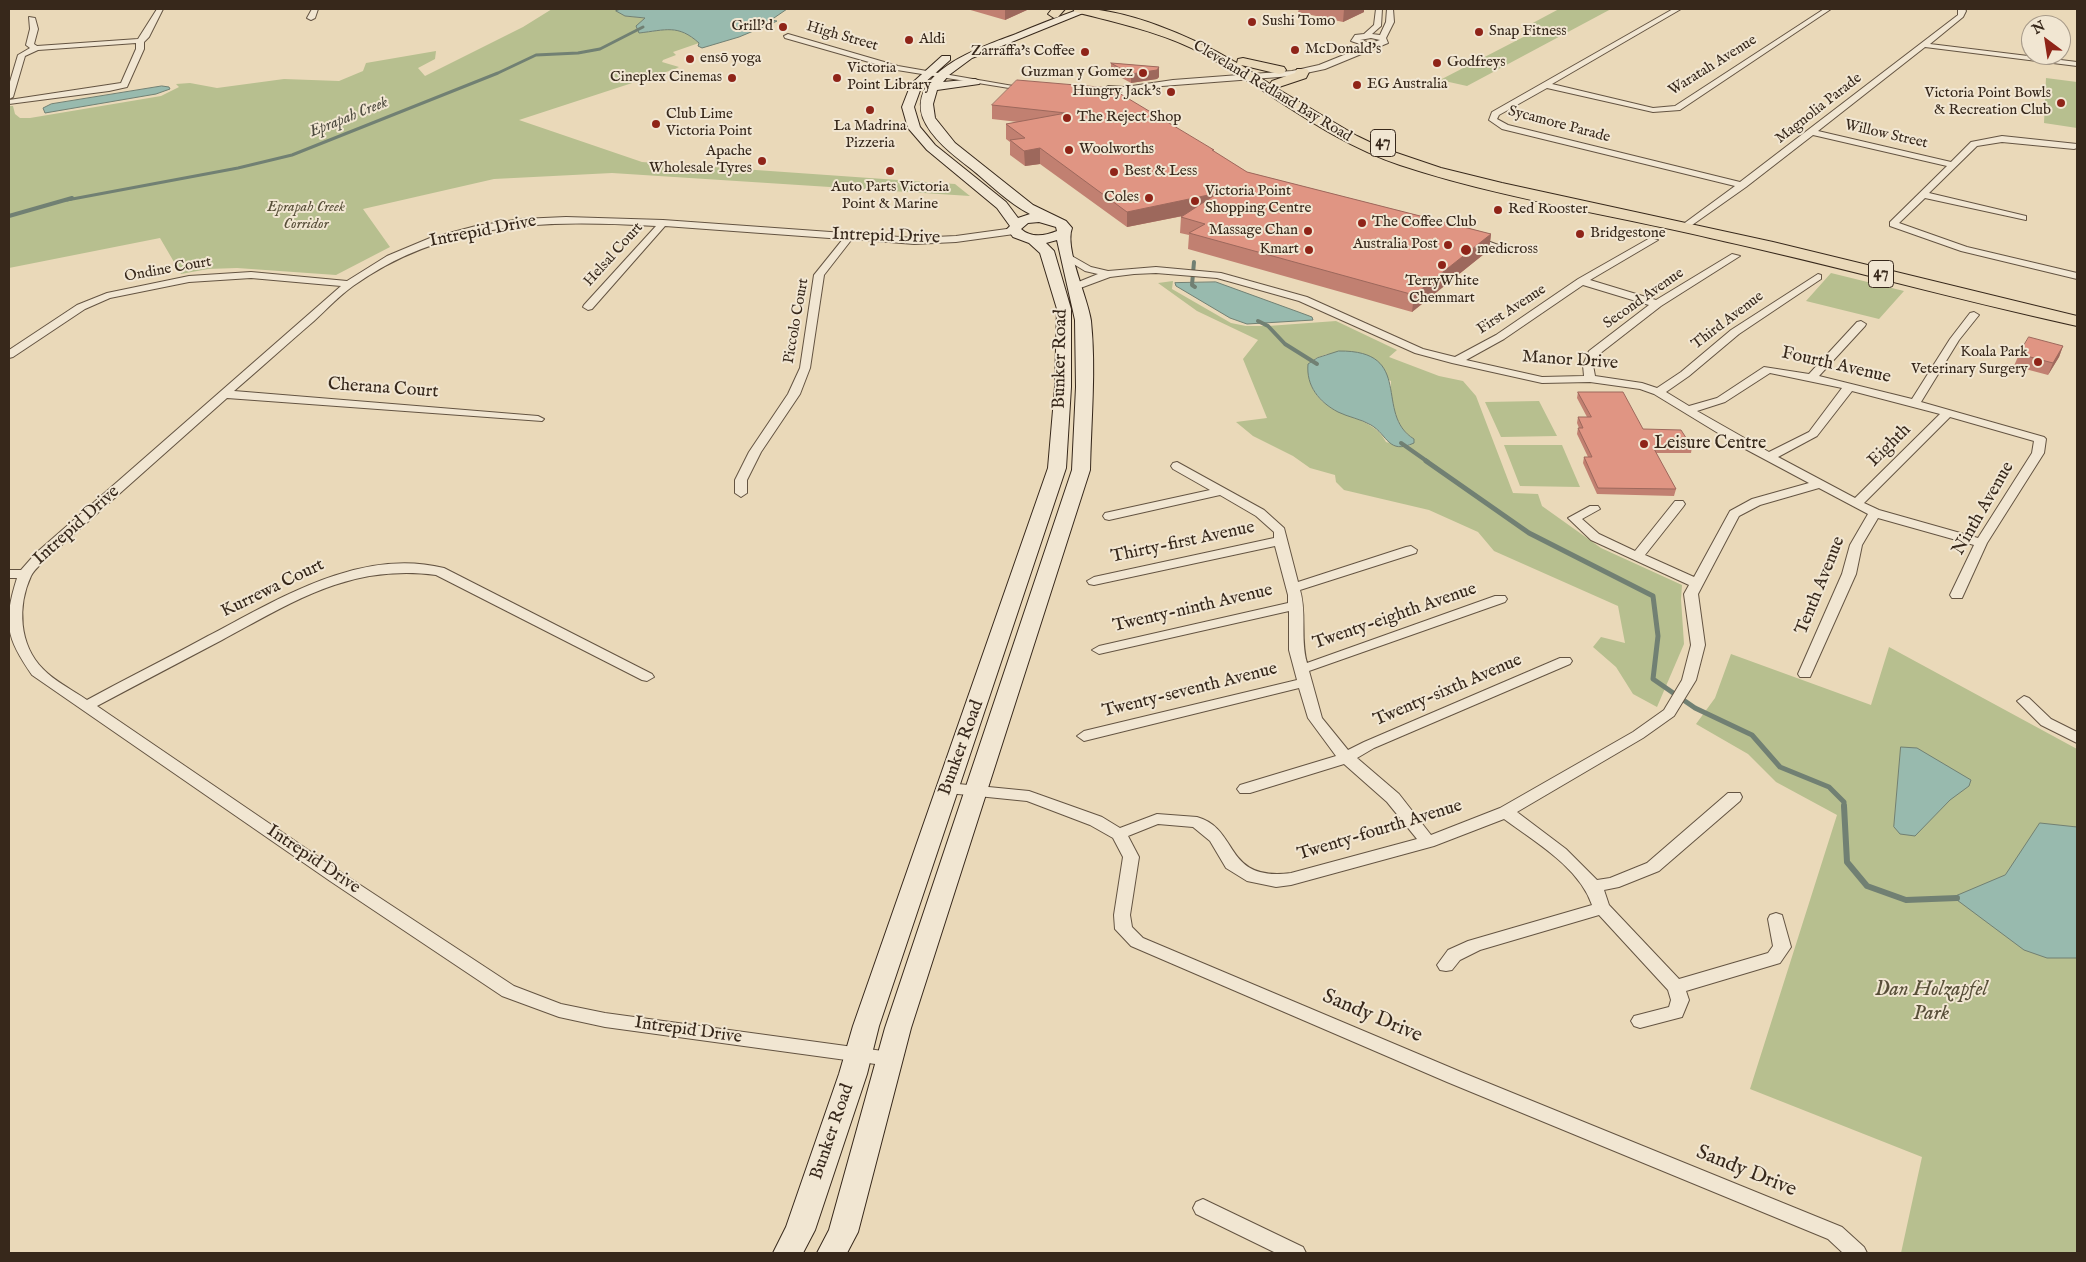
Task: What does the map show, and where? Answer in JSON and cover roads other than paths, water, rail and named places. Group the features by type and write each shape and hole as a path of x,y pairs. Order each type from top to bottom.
{"highway":[{"name":"Cleveland Redland Bay Road","path":"1079,11 1112,12 1188,41 1255,75 1353,141 1404,161 1586,206 1677,225 2077,321"},
{"path":"1211,77 1301,75 1302,72"}],"main road":[{"path":"1079,11 986,48 962,60 943,74 933,87 928,98 931,124 939,136 1028,208 1064,225 1065,230 1063,233 1050,238 1033,239 1021,236 1015,228 1006,207 934,151 917,132 911,122 910,101 913,90 927,72 962,49 1056,12 1079,11"},
{"path":"962,60 966,65 963,75"},
{"path":"933,87 976,82"},
{"path":"1015,228 1026,220 1050,219"},
{"name":"Bunker Road","path":"832,1253 843,1232 900,1019 1081,470 1084,387 1083,320 1063,233"},
{"name":"Bunker Road","path":"788,1253 800,1230 859,1054 866,1026 1057,468 1063,387 1064,309 1047,251 1033,239"},
{"path":"1057,468 1081,470"}],"street":[{"path":"9,97 22,55 36,48 140,41 146,37 160,9"},
{"path":"311,18 315,9"},
{"path":"1366,36 1377,26 1379,9"},
{"path":"1382,38 1390,22 1390,9"},
{"name":"Sycamore Parade","path":"1678,9 1495,114 1493,120 1505,127 1743,185"},
{"name":"Waratah Avenue","path":"1545,85 1653,110 1677,108 1828,9"},
{"name":"Magnolia Parade","path":"1677,225 1743,185 1961,16 1963,11 1961,9"},
{"path":"31,18 34,29 30,45 36,48"},
{"name":"High Street","path":"788,36 887,65 943,74"},
{"path":"1161,83 1255,75 1320,63 1342,53 1356,42 1356,38 1366,36 1382,38"},
{"path":"1302,72 1321,68 1384,43 1385,41 1382,38"},
{"path":"9,102 109,89 124,85 140,50 140,41"},
{"path":"1356,42 1376,45"},
{"path":"1924,44 2077,64"},
{"path":"943,74 963,75 1014,85 976,82 943,74"},
{"path":"1093,92 1102,92 1109,96 1182,78 1211,77"},
{"path":"1123,92 1134,103"},
{"name":"Willow Street","path":"1812,132 1953,164"},
{"path":"2074,146 2024,140 1986,140 1974,144 1921,194 1893,224 1964,249 2077,276"},
{"path":"1921,194 2023,218"},
{"name":"Intrepid Drive","path":"890,1059 605,1020 559,1010 508,991 37,672 17,639 15,620 18,596 25,574 41,556 348,284 394,255 437,239 491,226 565,218 930,241 1015,228"},
{"name":"Helsal Court","path":"588,306 663,223"},
{"path":"1462,235 1509,252"},
{"name":"Piccolo Court","path":"741,493 741,480 755,452 794,394 805,368 820,276 850,236"},
{"name":"First Avenue","path":"1456,361 1500,337 1582,281 1653,240"},
{"name":"Second Avenue","path":"1590,379 1588,365 1593,354 1656,304 1735,256"},
{"name":"Manor Drive","path":"1067,257 1088,269 1108,274"},
{"name":"Manor Drive","path":"1075,286 1108,274 1156,270 1218,275 1302,299 1419,351 1456,361 1542,380 1590,379 1628,382 1658,392 1740,442 1875,513 1981,543"},
{"name":"Ondine Court","path":"9,355 80,307 107,296 188,279 250,274 348,284"},
{"name":"Third Avenue","path":"1658,392 1685,374 1734,332 1818,277"},
{"path":"1582,281 1656,304"},
{"path":"1915,403 1955,339 1974,315"},
{"path":"1812,377 1862,324"},
{"name":"Fourth Avenue","path":"1688,410 1721,400 1768,369 1812,377 1849,388 1915,403 2040,439"},
{"path":"1770,457 1813,434 1849,388"},
{"name":"Cherana Court","path":"226,394 538,419"},
{"name":"Eighth","path":"1856,504 1948,412"},
{"name":"Ninth Avenue","path":"1956,595 1981,543 2038,453 2040,439"},
{"path":"1177,466 1260,514 1280,531 1280,541 1296,605 1296,650 1315,718 1336,748 1393,798 1428,842"},
{"path":"1594,509 1574,518 1595,537 1696,583 1734,514 1756,502 1820,484"},
{"path":"1109,516 1222,492"},
{"path":"1637,557 1679,504"},
{"name":"Tenth Avenue","path":"1805,674 1849,574 1856,545 1875,513"},
{"name":"Thirty-first Avenue","path":"1094,581 1280,541"},
{"path":"1293,588 1412,550"},
{"name":"Kurrewa Court","path":"86,706 307,590 361,571 391,566 418,567 439,571 647,677"},
{"path":"9,574 25,574"},
{"name":"Twenty-fourth Avenue","path":"1118,834 1157,819 1197,822 1216,837 1232,864 1253,877 1276,881 1291,879 1428,842 1506,812 1638,735 1669,713 1690,680 1698,645 1691,594 1696,583"},
{"name":"Twenty-eighth Avenue","path":"1304,676 1500,599"},
{"name":"Twenty-ninth Avenue","path":"1099,650 1296,605"},
{"name":"Twenty-sixth Avenue","path":"1245,789 1346,758 1369,745 1565,661"},
{"name":"Twenty-seventh Avenue","path":"1084,736 1304,676"},
{"path":"2024,701 2046,722 2077,738"},
{"name":"Sandy Drive","path":"948,788 1030,796 1096,821 1118,834 1131,857 1122,915 1124,929 1138,942 1454,1077 1836,1233 1857,1253"},
{"path":"1594,886 1613,884 1653,867 1734,797"},
{"path":"1506,812 1560,853 1594,886 1602,908 1676,987 1680,1000 1676,1012 1640,1021"},
{"path":"1446,965 1454,955 1474,945 1602,908"},
{"path":"1676,987 1774,958 1782,947 1776,919"},
{"path":"1203,1208 1296,1253"}],"water":[{"path":"621,9 787,9 771,20 777,21 775,22 739,37 702,48 698,46 699,43 692,37 678,31 664,30 639,33 636,26 645,18 625,16 616,11"},
{"path":"162,86 169,87 170,89 156,94 45,113 43,108 51,104"},
{"path":"1216,282 1312,317 1313,320 1247,324 1230,318 1176,286 1175,283"},
{"path":"1339,351 1363,353 1377,361 1386,372 1396,415 1402,428 1414,439 1414,443 1399,447 1393,445 1371,425 1331,408 1315,392 1309,379 1308,364 1317,358"},
{"path":"1901,747 1917,748 1971,780 1969,786 1950,800 1915,836 1900,834 1894,827"},
{"path":"2040,823 2077,827 2077,958 2047,958 2024,950 1953,897 2005,875"}],"waterway":[{"name":"Eprapah Creek","path":"67,200 238,168 292,155 498,73 536,55 578,53 600,49 643,27"},
{"name":"Eprapah Creek","path":"9,216 72,198"},
{"path":"1194,262 1192,285 1195,287"},
{"path":"1258,321 1268,326 1285,344 1317,364"},
{"path":"1401,443 1428,462"},
{"path":"1426,461 1529,533 1653,596 1658,636 1653,679 1695,708 1752,735 1780,767 1829,787 1844,802 1844,806"},
{"path":"1844,806 1847,862 1867,886 1906,900 1957,898"}],"place":[{"name":"Sushi Tomo","path":"1252,22"},
{"name":"Grill'd","path":"783,27"},
{"name":"Snap Fitness","path":"1479,32"},
{"name":"Aldi","path":"909,40"},
{"name":"McDonald's","path":"1295,50"},
{"name":"Zarraffa's Coffee","path":"1085,52"},
{"name":"ensō yoga","path":"690,59"},
{"name":"Godfreys","path":"1437,63"},
{"name":"Guzman y Gomez","path":"1143,73"},
{"name":"Cineplex Cinemas","path":"732,78"},
{"name":"Victoria Point Library","path":"837,78"},
{"name":"EG Australia","path":"1357,85"},
{"name":"Hungry Jack's","path":"1171,92"},
{"name":"Victoria Point Bowls & Recreation Club","path":"2061,103"},
{"name":"La Madrina Pizzeria","path":"870,110"},
{"name":"The Reject Shop","path":"1067,118"},
{"name":"Club Lime Victoria Point","path":"656,124"},
{"name":"Woolworths","path":"1069,150"},
{"name":"Apache Wholesale Tyres","path":"762,161"},
{"name":"Auto Parts Victoria Point & Marine","path":"890,171"},
{"name":"Best & Less","path":"1114,172"},
{"name":"Coles","path":"1149,198"},
{"name":"Victoria Point Shopping Centre","path":"1195,201"},
{"name":"Red Rooster","path":"1498,210"},
{"name":"The Coffee Club","path":"1362,223"},
{"name":"Massage Chan","path":"1308,231"},
{"name":"Bridgestone","path":"1580,234"},
{"name":"Australia Post","path":"1448,245"},
{"name":"Kmart","path":"1309,250"},
{"name":"medicross","path":"1466,250"},
{"name":"TerryWhite Chemmart","path":"1442,265"},
{"name":"Koala Park Veterinary Surgery","path":"2038,362"},
{"name":"Leisure Centre","path":"1644,444"}],"park label":[{"name":"Eprapah Creek Corridor","path":"306,216"},
{"name":"Dan Holzapfel Park","path":"1931,1003"}]}
